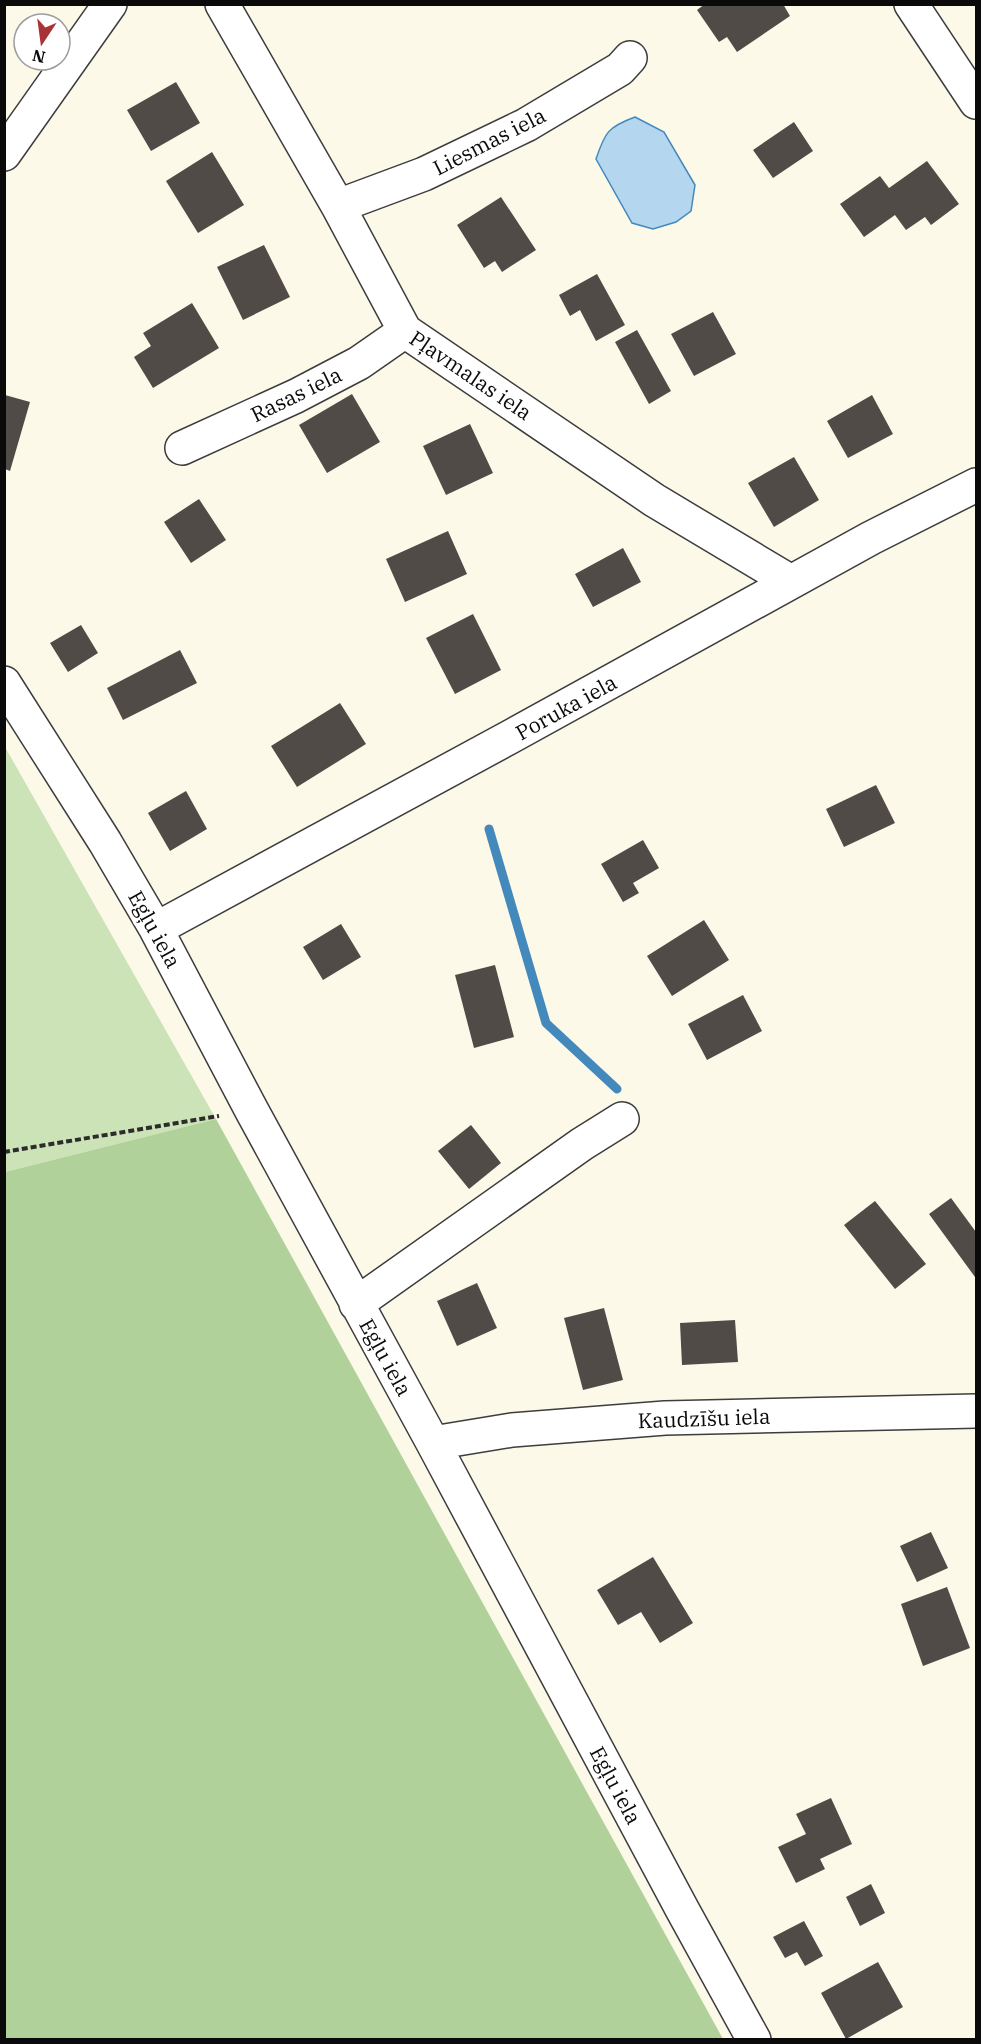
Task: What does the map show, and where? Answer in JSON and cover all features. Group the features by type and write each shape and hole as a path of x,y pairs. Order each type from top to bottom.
{"street":[{"path":"4,154 110,4"},
{"name":"Pļavmalas iela","path":"222,4 338,206 405,331 654,500 791,582"},
{"path":"911,4 976,102"},
{"name":"Liesmas iela","path":"338,206 424,174 526,124 620,69 630,58"},
{"name":"Rasas iela","path":"182,448 296,396 359,363 405,331"},
{"name":"Poruka iela","path":"156,929 500,743 871,538 976,485"},
{"name":"Egļu iela","path":"4,682 105,842 156,929 356,1304 434,1443 670,1888 754,2040"},
{"path":"356,1304 621,1119"},
{"name":"Kaudzīšu iela","path":"434,1443 512,1430 666,1418 976,1411"}],"path":[{"path":"4,1152 252,1110"}],"green space":[{"path":"5,747 216,1119 5,1172"},
{"path":"216,1119 723,2039 5,2039 5,1172"}],"water":[{"path":"635,117 664,132 695,185 691,211 676,222 653,229 632,223 596,159 605,136 619,124"}],"building":[{"path":"705,4 783,4 790,16 737,52 727,37 719,42 697,10"},
{"path":"176,82 200,123 151,151 127,110"},
{"path":"794,122 813,151 773,178 753,150"},
{"path":"212,152 244,205 198,233 166,181"},
{"path":"927,161 959,204 931,225 925,217 906,230 895,215 864,237 840,204 880,176 889,188"},
{"path":"501,197 536,250 502,272 495,261 484,268 457,225"},
{"path":"264,245 290,297 243,320 217,267"},
{"path":"597,274 625,325 596,341 580,310 570,316 559,295"},
{"path":"192,303 219,348 153,388 134,357 151,346 143,333"},
{"path":"713,312 736,354 694,376 671,334"},
{"path":"637,330 671,391 649,404 615,342"},
{"path":"352,394 380,442 327,473 299,425"},
{"path":"5,395 30,402 10,471 5,469"},
{"path":"872,395 893,434 848,458 827,421"},
{"path":"470,424 493,473 446,495 423,446"},
{"path":"794,457 819,500 774,527 748,483"},
{"path":"199,499 226,540 191,563 164,522"},
{"path":"448,531 467,574 405,602 386,559"},
{"path":"623,548 641,582 593,607 575,574"},
{"path":"473,614 501,670 455,694 426,638"},
{"path":"81,625 98,653 68,672 50,643"},
{"path":"180,650 197,683 123,720 107,688"},
{"path":"340,703 366,744 297,787 271,746"},
{"path":"876,785 895,823 844,847 826,809"},
{"path":"186,791 207,829 170,851 148,813"},
{"path":"643,840 659,868 633,883 639,893 623,902 601,864"},
{"path":"704,920 729,960 672,996 647,956"},
{"path":"341,924 361,957 323,980 303,947"},
{"path":"495,965 514,1037 474,1048 455,975"},
{"path":"743,995 762,1031 707,1060 688,1024"},
{"path":"471,1125 501,1163 469,1189 438,1151"},
{"path":"951,1198 976,1232 975,1277 929,1214"},
{"path":"875,1201 926,1264 895,1289 844,1225"},
{"path":"477,1283 497,1328 457,1346 437,1301"},
{"path":"604,1308 623,1380 583,1390 564,1318"},
{"path":"735,1320 738,1362 682,1365 680,1323"},
{"path":"931,1532 948,1568 917,1582 900,1546"},
{"path":"653,1557 693,1623 660,1643 641,1612 618,1625 597,1590"},
{"path":"947,1587 970,1648 923,1666 901,1604"},
{"path":"831,1798 852,1844 820,1859 825,1869 796,1883 778,1847 806,1834 796,1814"},
{"path":"871,1884 885,1913 860,1926 846,1897"},
{"path":"804,1921 823,1956 805,1966 797,1952 785,1958 773,1937"},
{"path":"878,1962 903,2007 846,2039 821,1993"}],"waterway":[{"path":"489,829 546,1023 617,1089"}]}
